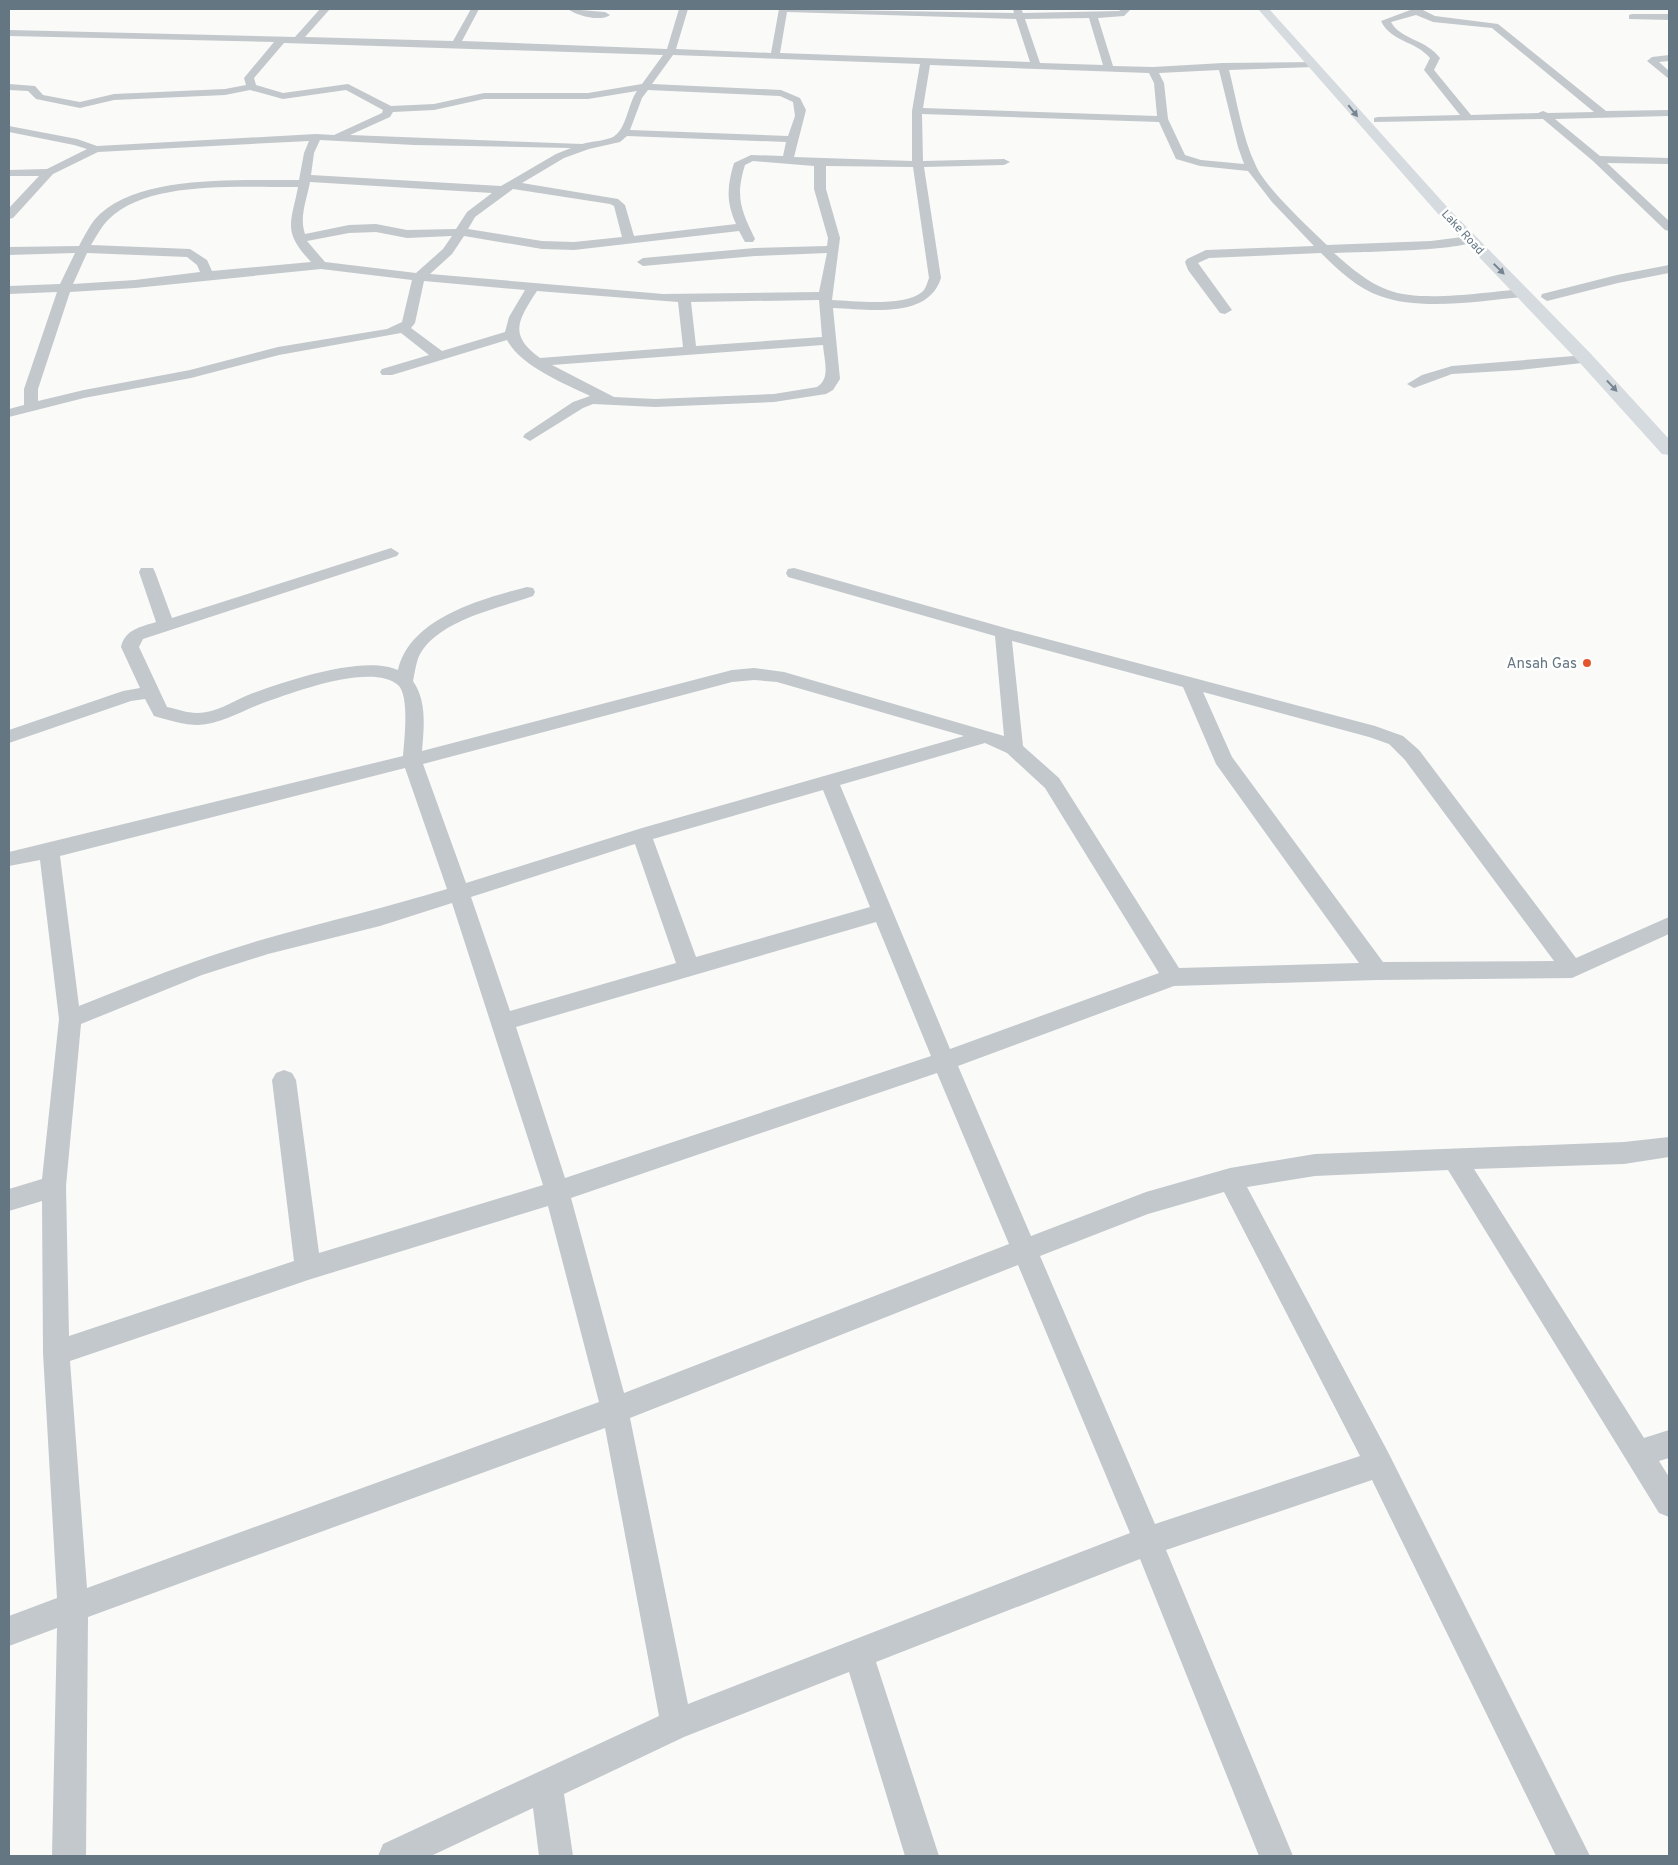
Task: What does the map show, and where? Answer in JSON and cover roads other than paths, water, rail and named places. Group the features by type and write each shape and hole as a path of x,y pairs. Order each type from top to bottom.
{"main road":[{"name":"Lake Road","path":"1263,9 1314,64 1364,125 1470,240 1528,288 1552,302"},
{"name":"Lake Road","path":"1278,9 1378,120 1521,270"},
{"name":"Lake Road","path":"1528,288 1586,358 1669,450"}],"street":[{"path":"297,41 325,9"},
{"path":"456,44 475,9"},
{"path":"573,9 581,13 605,15"},
{"path":"9,413 31,406 148,380 190,374 278,351 390,333 403,328 408,323 419,277 448,252 471,215 507,187 560,156 586,146 616,140 624,133 644,87 671,51 684,9"},
{"path":"775,55 783,9"},
{"path":"788,9 1018,12 1093,15 1122,14 1127,9"},
{"path":"1467,116 1429,70 1435,58 1425,47 1396,34 1387,24 1386,20 1417,11 1433,20 1495,26 1603,114"},
{"path":"1018,12 1036,65"},
{"path":"1093,15 1109,68"},
{"path":"1632,18 1669,17"},
{"path":"9,33 456,44 926,60 1153,70 1314,64"},
{"path":"252,87 249,78 280,41"},
{"path":"1669,58 1652,62 1669,76"},
{"path":"9,290 136,284 207,275 321,265 419,277 684,299 912,302 925,296 935,278 918,164 917,111 926,60"},
{"path":"1223,66 1243,147 1251,168 1283,209 1325,249 1372,289 1386,294 1416,298 1528,288"},
{"path":"1153,70 1159,83 1163,119 1180,157 1213,165 1251,168"},
{"path":"9,87 31,88 40,97 80,105 114,97 225,92 252,87 266,93 283,96 348,87 389,109 434,107 484,96 588,96 644,87 740,90 793,96 799,100 801,106 800,115 788,155 790,160"},
{"path":"336,138 386,116 389,109"},
{"path":"917,111 1163,119"},
{"path":"1378,120 1543,114 1669,113"},
{"path":"1543,114 1597,160 1669,227"},
{"path":"9,129 77,142 96,149"},
{"path":"624,133 792,139"},
{"path":"9,215 49,172 96,149 316,137 414,142 586,146"},
{"path":"316,137 309,153 305,180 296,214 296,227 302,245 310,256 321,265"},
{"path":"755,252 733,208 732,193 740,163 751,158 820,162 918,164 1004,162"},
{"path":"1597,160 1669,161"},
{"path":"530,438 578,405 592,400 655,403 774,398 821,391 828,386 832,379 826,300 834,248 832,225 820,189 820,162"},
{"path":"9,173 49,172"},
{"path":"31,406 34,381 65,288 82,249 105,216 128,200 158,190 305,180 507,187 614,201 619,205 629,241"},
{"path":"300,239 349,229 376,228 407,234 462,232 542,245 574,246 743,227"},
{"path":"1225,310 1194,270 1191,262 1197,257 1206,254 1431,245 1470,240"},
{"path":"643,262 755,252 834,248"},
{"path":"9,251 82,249 190,253 203,263 207,275"},
{"path":"1552,302 1617,279 1669,269"},
{"path":"533,287 519,308 511,335 517,346 537,362 610,400"},
{"path":"684,299 690,351"},
{"path":"403,328 439,356"},
{"path":"386,372 511,335"},
{"path":"537,362 829,342"},
{"path":"1414,384 1429,375 1464,368 1519,366 1586,358"},
{"path":"391,553 262,596 166,624 136,635 130,641 130,647 160,712 198,719 221,714 256,699 332,674 366,671 389,673 404,682 410,690 414,706 412,760 503,1022 557,1192 615,1410 676,1724"},
{"path":"147,572 166,624"},
{"path":"794,573 1003,634 1375,732 1396,740 1412,755 1572,969"},
{"path":"404,682 412,654 421,641 435,630 457,617 527,592"},
{"path":"1003,634 1014,748"},
{"path":"9,859 49,851 412,760 732,676 754,674 778,676 986,736 1014,748 1052,783 1173,977"},
{"path":"1190,683 1223,759 1377,971"},
{"path":"9,737 129,695 151,693"},
{"path":"70,1020 195,969 268,946 380,918 642,835 986,736"},
{"path":"829,781 944,1061 1148,1541 1276,1856"},
{"path":"642,835 689,968"},
{"path":"49,851 70,1020 54,1186 56,1353 73,1608 69,1856"},
{"path":"503,1022 882,912"},
{"path":"56,1353 308,1268 557,1192 944,1061 1173,977 1377,971 1572,969 1669,924"},
{"path":"284,1080 308,1268"},
{"path":"9,1631 615,1410 1146,1203 1230,1179 1315,1165 1624,1153 1669,1147"},
{"path":"1454,1159 1669,1503"},
{"path":"1230,1179 1379,1464 1573,1856"},
{"path":"9,1200 54,1186"},
{"path":"1638,1454 1669,1444"},
{"path":"395,1856 676,1724 1148,1541 1379,1464"},
{"path":"858,1654 922,1856"},
{"path":"546,1785 556,1856"}],"place":[{"name":"Ansah Gas","path":"1587,663"}]}
